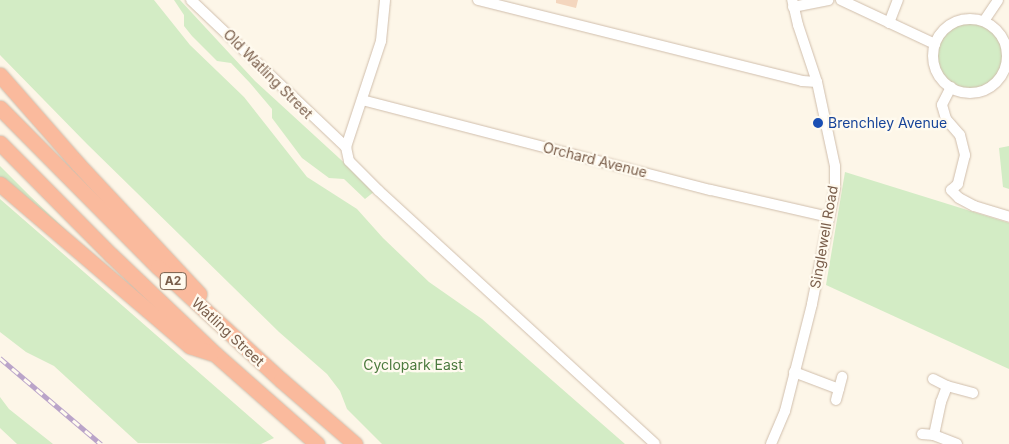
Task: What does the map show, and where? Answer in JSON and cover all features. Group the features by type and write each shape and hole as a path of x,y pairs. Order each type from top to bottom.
{"highway":[{"path":"0,75 77,163 184,275 235,338"},
{"name":"Watling Street","path":"0,108 158,267 355,444"},
{"name":"Watling Street","path":"0,143 214,354 317,444"},
{"path":"0,184 190,346 214,354"}],"street":[{"name":"Old Watling Street","path":"191,0 346,147"},
{"path":"385,0 381,41 346,147 349,161 379,191 655,444"},
{"path":"478,0 802,81 818,82"},
{"path":"793,4 828,0"},
{"path":"841,0 936,44"},
{"path":"889,23 898,0"},
{"path":"984,21 998,0"},
{"name":"Singlewell Road","path":"771,444 785,411 812,304 835,188 835,166 818,82 793,4"},
{"path":"972,18 984,21 1000,33 1004,39 1007,56 1006,75 991,86 978,92 959,91 951,88 941,78 934,64 936,44 944,30 958,20 972,18"},
{"path":"951,88 942,106 946,119 960,135 965,155 958,184 951,190 959,198 974,206 1009,217"},
{"name":"Orchard Avenue","path":"362,100 711,190 829,218"},
{"path":"794,372 839,389"},
{"path":"836,400 842,377"},
{"path":"933,379 947,386 973,393"},
{"path":"934,435 947,386"},
{"path":"922,434 934,435 956,444"}],"green space":[{"name":"Cyclopark East","path":"0,0 154,0 190,45 244,97 307,177 357,209 383,238 429,282 482,319 625,444 382,444 347,409 340,391 327,374 279,332 87,144 0,55"},
{"path":"174,0 180,0 255,81 375,191 365,199 344,179 329,178 302,158 272,118 272,109 250,83 231,63 217,61 192,36 184,26 184,15"},
{"path":"970,22 983,25 994,32 1001,43 1004,56 1001,69 994,80 983,87 970,90 957,87 946,80 939,69 936,56 939,43 946,32 957,25"},
{"path":"1009,146 1009,189 1003,187 999,148"},
{"path":"0,166 30,196 96,259 0,180"},
{"path":"845,172 1009,223 1009,369 826,285"},
{"path":"0,199 274,438 261,444 138,443 54,366 26,352 0,332"},
{"path":"0,397 9,409 53,444 17,444 0,428"}],"building":[{"path":"556,0 578,0 576,8 556,3"}],"railway":[{"path":"0,358 101,444"}],"place":[{"name":"Brenchley Avenue","path":"818,123"}]}
